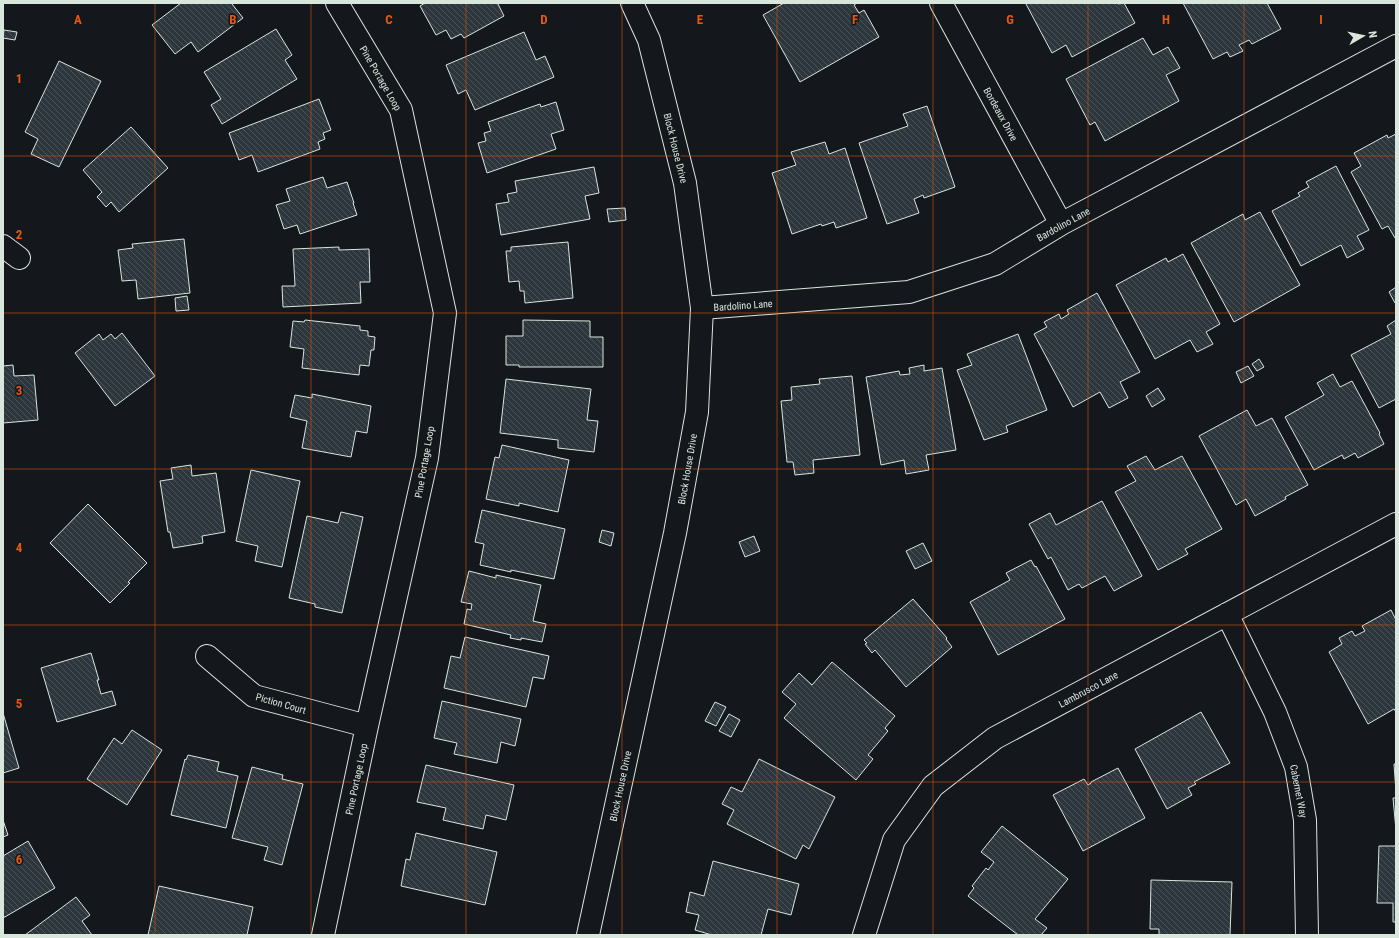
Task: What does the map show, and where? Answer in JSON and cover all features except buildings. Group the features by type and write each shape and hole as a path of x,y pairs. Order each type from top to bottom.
{"street":[{"name":"Pine Portage Loop","path":"323,935 367,726 427,458 445,313 401,110 337,3"},
{"name":"Block House Drive","path":"588,935 675,533 697,412 702,308 685,183 649,40 632,3"},
{"name":"Bordeaux Drive","path":"941,3 1061,224"},
{"name":"Bardolino Lane","path":"702,308 909,292 995,264 1061,224 1396,46"},
{"name":"Lambrusco Lane","path":"864,935 894,840 933,786 995,738 1396,524"},
{"name":"Cabernet Way","path":"1227,614 1275,712 1296,767 1305,820 1307,935"},
{"name":"Piction Court","path":"207,656 254,696 367,726"}]}
